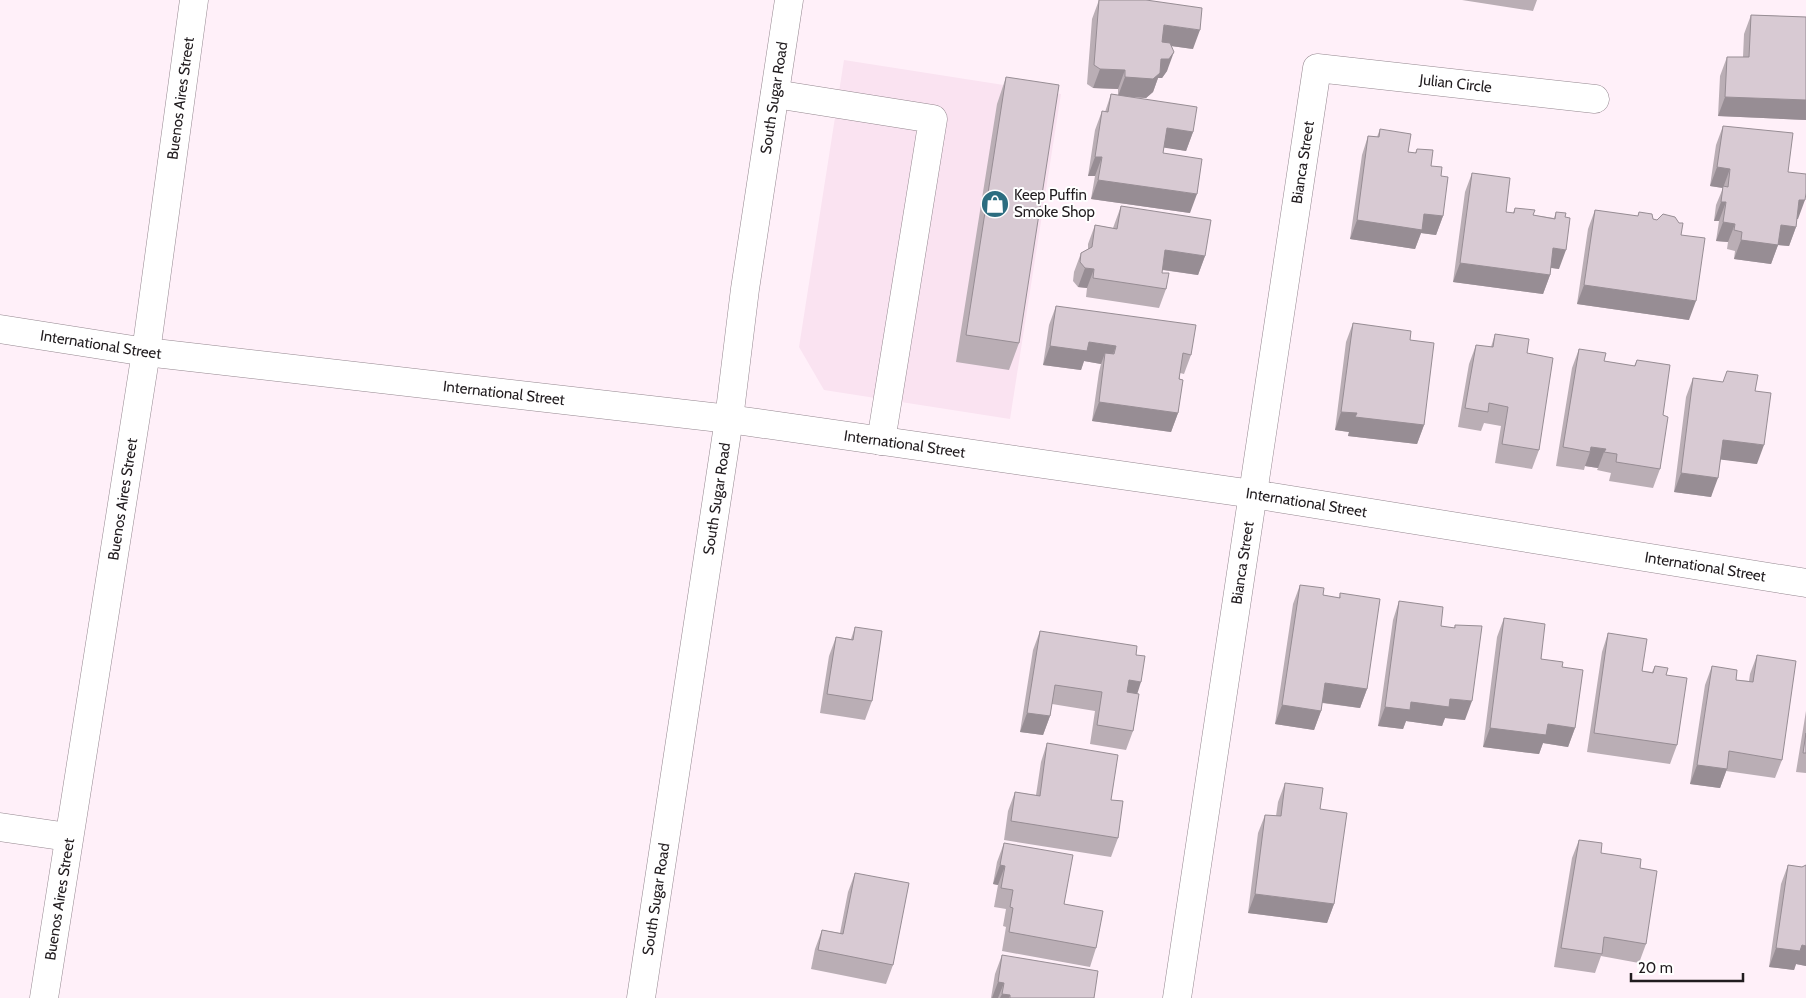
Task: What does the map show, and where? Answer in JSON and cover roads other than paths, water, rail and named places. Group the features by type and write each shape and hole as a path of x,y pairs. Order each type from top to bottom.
{"street":[{"name":"Buenos Aires Street","path":"44,998 146,352 194,0"},
{"name":"South Sugar Road","path":"640,998 729,419 745,289 790,0"},
{"name":"Julian Circle","path":"1317,68 1595,99"},
{"name":"Bianca Street","path":"1182,997 1253,494 1317,68"},
{"path":"775,94 933,119 881,440"},
{"name":"International Street","path":"0,330 146,352 729,419 881,440 1253,494 1806,583"},
{"path":"0,827 68,837"}],"place":[{"name":"Keep Puffin Smoke Shop","path":"995,204"}]}
